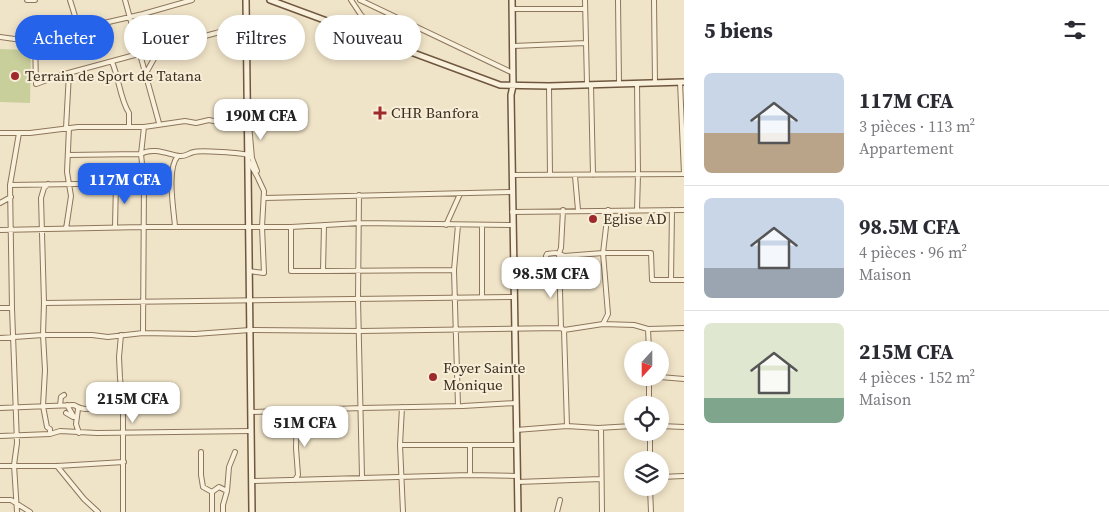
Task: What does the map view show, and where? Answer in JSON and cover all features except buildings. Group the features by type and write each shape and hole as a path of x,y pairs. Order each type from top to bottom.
{"street":[{"path":"26,0 35,0"},
{"path":"70,0 74,15"},
{"path":"125,0 129,15"},
{"path":"137,15 192,0"},
{"path":"246,0 246,15"},
{"path":"270,0 315,16"},
{"path":"351,0 361,15"},
{"path":"360,0 390,15"},
{"path":"512,0 512,212 518,512"},
{"path":"585,0 593,175"},
{"path":"618,0 619,83"},
{"path":"654,0 655,82"},
{"path":"512,9 585,9"},
{"path":"421,30 513,73"},
{"path":"0,37 15,39"},
{"path":"513,46 586,44"},
{"path":"421,56 500,85 549,86 682,82 684,174 512,175"},
{"path":"35,60 36,84 124,58"},
{"path":"142,60 159,124"},
{"path":"146,73 153,60"},
{"path":"246,60 248,162 264,191 262,227 264,273 249,271"},
{"path":"112,62 117,72 125,107 129,113 129,127"},
{"path":"66,229 71,201 67,172 69,73"},
{"path":"637,83 637,210"},
{"path":"549,86 550,175"},
{"path":"230,125 241,120 247,111"},
{"path":"247,111 251,133 252,158 257,176"},
{"path":"0,133 30,133 67,128 144,127 184,121 196,123 209,120 230,125 247,125"},
{"path":"143,333 144,183 141,154 144,127"},
{"path":"17,512 14,466 17,436 10,184 19,133"},
{"path":"68,155 160,152 178,156 188,155 196,151 248,154"},
{"path":"248,154 252,512"},
{"path":"175,227 172,180 175,160 178,156"},
{"path":"575,176 578,210"},
{"path":"115,227 116,183"},
{"path":"10,184 144,183"},
{"path":"38,184 42,193"},
{"path":"48,184 42,193 41,205 45,370 43,406 50,434"},
{"path":"264,198 512,192"},
{"path":"446,225 460,194"},
{"path":"359,195 358,299 362,477"},
{"path":"0,203 11,197"},
{"path":"563,210 559,268 567,426"},
{"path":"603,324 608,314 603,253 608,210"},
{"path":"671,280 672,210"},
{"path":"512,212 684,210"},
{"path":"0,230 143,226 291,227 360,223 513,225"},
{"path":"323,271 324,225"},
{"path":"458,225 454,270 458,406"},
{"path":"482,225 482,297"},
{"path":"291,227 291,271 454,270"},
{"path":"560,251 565,256 603,253 651,253 652,280 684,280"},
{"path":"546,256 547,254 560,251"},
{"path":"552,274 559,268 565,256"},
{"path":"514,274 552,274 560,277"},
{"path":"44,304 513,297"},
{"path":"0,308 12,308"},
{"path":"607,316 613,324"},
{"path":"0,344 2,338 43,335 92,335 108,337 143,333 195,334 250,330 514,330 562,329 603,324 634,325 648,329 684,328"},
{"path":"648,329 648,341"},
{"path":"121,335 120,378 124,433 123,512"},
{"path":"669,378 684,379"},
{"path":"60,405 61,397 64,396"},
{"path":"251,412 516,403"},
{"path":"67,405 76,418"},
{"path":"0,408 74,405 80,408 96,409 101,406 123,406"},
{"path":"402,407 400,445 403,512"},
{"path":"79,433 76,418 80,408"},
{"path":"295,480 298,475 296,448 297,410"},
{"path":"66,413 76,418"},
{"path":"516,430 567,426 601,428 624,427"},
{"path":"669,426 684,427"},
{"path":"601,428 602,512"},
{"path":"0,436 50,434 60,431 124,433 251,431"},
{"path":"8,436 17,444"},
{"path":"400,445 516,445"},
{"path":"470,445 470,474"},
{"path":"201,452 201,476 204,487 212,492"},
{"path":"223,512 227,491 228,467 235,452"},
{"path":"0,466 57,466 124,462"},
{"path":"57,466 84,499 98,512"},
{"path":"252,480 470,474 517,479 601,479"},
{"path":"669,477 684,476"},
{"path":"212,492 220,487 227,491"},
{"path":"212,492 212,512"},
{"path":"650,496 651,512"},
{"path":"0,500 11,500 30,512"},
{"path":"557,512 560,500"}],"green space":[{"name":"Terrain de Sport de Tatana","path":"0,49 15,49 15,60 31,60 30,103 0,102"}],"place":[{"name":"Terrain de Sport de Tatana","path":"15,76"},
{"name":"CHR Banfora","path":"380,113"},
{"name":"Eglise AD","path":"593,219"},
{"name":"Foyer Sainte Monique","path":"433,377"}]}
